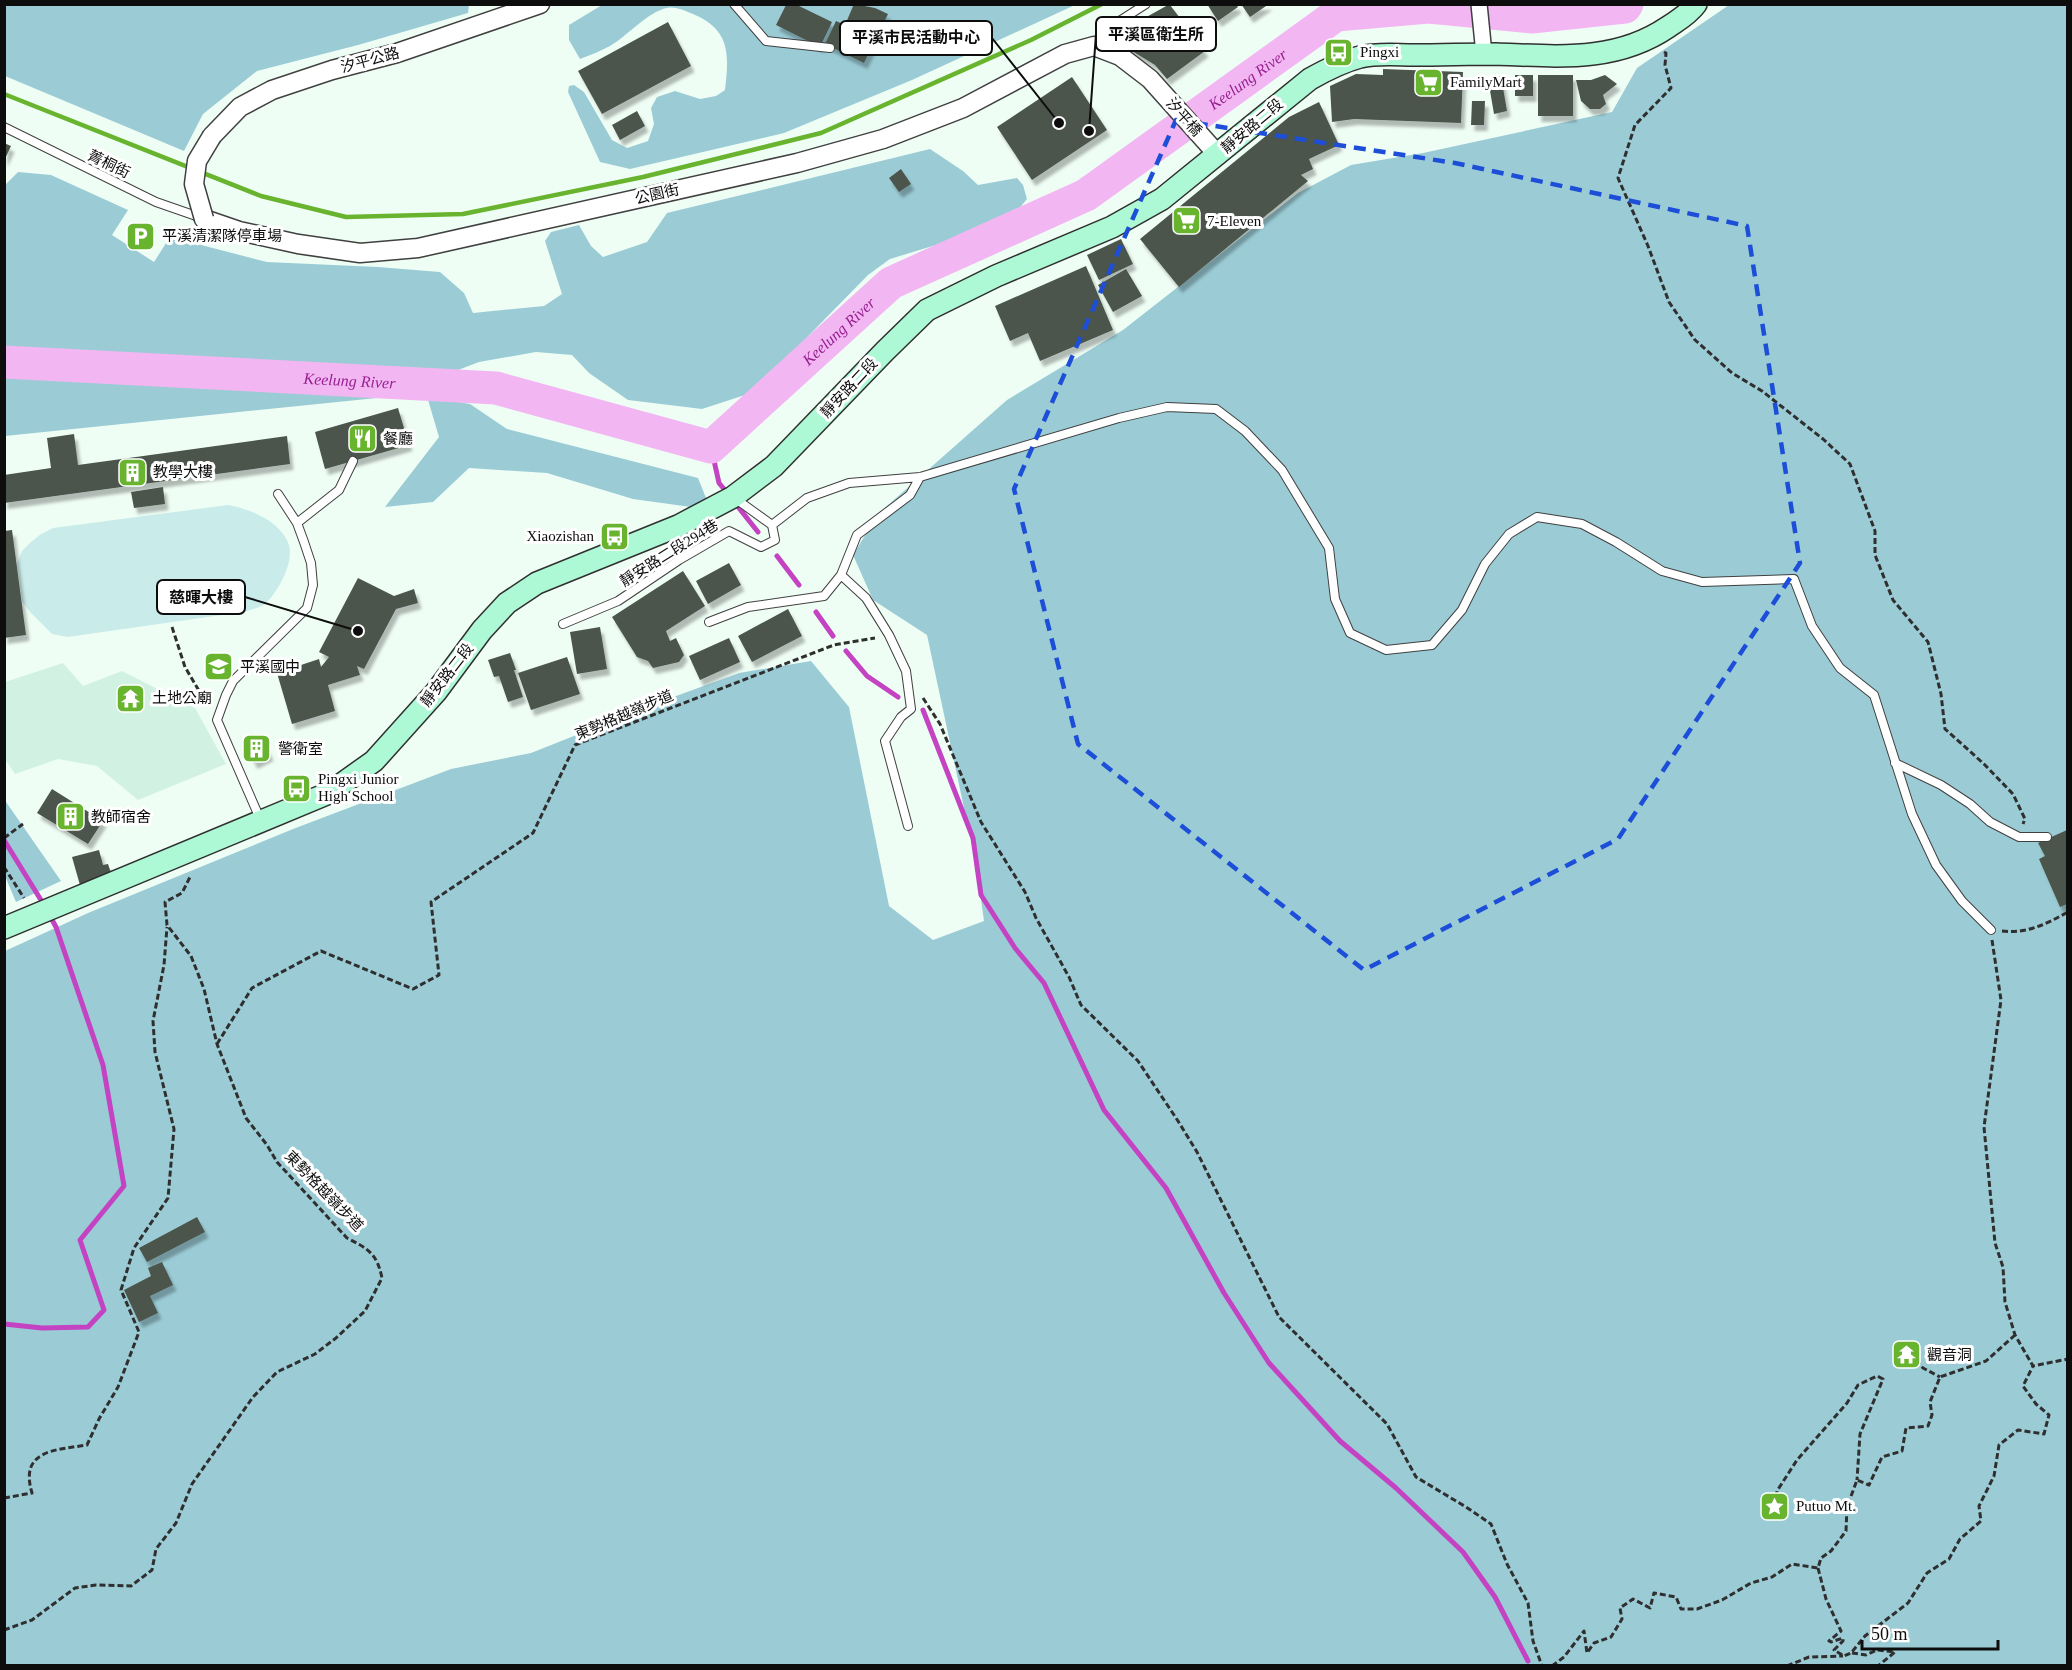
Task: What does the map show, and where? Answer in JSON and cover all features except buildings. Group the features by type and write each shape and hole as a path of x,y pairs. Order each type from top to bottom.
{"main road":[{"name":"靜安路二段","path":"36,915 329,793 374,761 436,692 482,630 507,603 537,583 678,526 727,500 774,466 927,310 996,276 1112,227 1162,199 1310,79 1336,64 1362,57 1484,54 1575,56 1627,48 1651,38 1690,12 1696,4"},
{"path":"4,928 36,915"}],"street":[{"name":"汐平公路","path":"204,219 194,184 197,161 212,136 240,107 272,90 332,70 397,53 540,4"},
{"path":"1479,4 1484,54"},
{"name":"汐平橋","path":"1094,46 1120,56 1150,79 1218,155"},
{"name":"公園街","path":"204,219 239,231 298,244 360,253 418,248 797,163 883,139 963,108 1065,54 1094,46"}],"lane":[{"path":"734,4 766,41 830,48"},
{"path":"1094,46 1110,27 1146,4"},
{"name":"菁桐街","path":"4,127 156,202 204,219"},
{"name":"靜安路二段294巷","path":"563,624 618,601 679,560 729,531 761,547 775,540 772,525 807,498 849,483 920,477 1167,407 1216,409 1245,431 1282,470 1329,548 1335,599 1350,633 1386,650 1432,645 1462,610 1485,564 1509,534 1537,517 1582,524 1662,571 1702,582 1794,579 1812,626 1840,668 1874,695 1895,763"},
{"path":"297,523 339,490 353,461"},
{"path":"709,622 748,607 824,596 841,575 857,535 910,495 920,477"},
{"path":"262,822 217,720 233,681 307,608 313,585 311,563 297,523 278,495"},
{"path":"727,500 772,525"},
{"path":"841,575 866,598 889,635 906,671 911,709 901,717 885,741 908,826"},
{"path":"1895,763 1941,785 1970,804 1990,822 2019,837 2047,837"},
{"path":"1895,763 1912,814 1936,865 1962,901 1990,930"}],"path":[{"path":"1651,38 1658,49 1666,53 1665,65 1671,88 1635,125 1618,178 1648,246 1669,302 1695,340 1732,373 1762,391 1823,439 1850,464 1875,531 1875,555 1893,600 1928,642 1941,694 1945,729 2013,794 2025,819 2019,837"},
{"path":"172,627 184,668 217,720"},
{"name":"東勢格越嶺步道","path":"4,1630 32,1620 75,1588 96,1585 131,1586 152,1570 156,1549 176,1523 192,1484 253,1397 277,1372 315,1354 336,1338 364,1311 382,1278 379,1261 363,1246 347,1238 277,1162 246,1118 217,1044 252,987 321,951 412,989 439,975 431,902 533,833 576,746 834,645 889,635"},
{"path":"923,698 940,724 981,822 1025,892 1081,1005 1104,1025 1138,1061 1173,1112 1197,1152 1279,1317 1387,1424 1416,1478 1491,1524 1506,1564 1528,1603 1533,1641 1542,1665"},
{"path":"4,838 23,824"},
{"path":"4,867 36,915"},
{"path":"4,1498 32,1493 28,1479 31,1464 43,1454 58,1449 87,1445 118,1387 139,1332 121,1290 134,1248 168,1198 174,1151 174,1129 155,1052 153,1021 164,965 168,925 165,902 182,893 191,875"},
{"path":"2033,1366 2014,1335 2005,1302 2003,1267 1995,1243 1984,1127 2001,1000 1990,930 2016,933 2042,926 2067,912"},
{"path":"168,925 191,956 210,1010 217,1044"},
{"path":"1909,1354 1923,1368 1940,1377 1986,1361 2014,1335"},
{"path":"2033,1366 2067,1359"},
{"path":"1775,1506 1777,1491 1797,1460 1847,1403 1858,1385 1877,1376 1883,1379 1860,1434 1857,1480 1847,1507 1846,1531 1831,1551 1821,1558 1818,1568 1826,1599 1841,1631 1829,1641 1843,1638 1834,1650 1844,1656 1851,1653 1865,1636 1908,1603 1927,1573 1949,1559 1960,1539 1981,1521 1979,1506 1994,1476 1999,1445 2018,1430 2044,1434 2049,1415 2036,1404 2023,1386 2033,1366"},
{"path":"1857,1480 1869,1485 1882,1457 1902,1451 1906,1428 1928,1426 1932,1415 1930,1402 1940,1377"},
{"path":"1552,1665 1564,1657 1584,1631 1587,1653 1594,1643 1611,1637 1622,1620 1620,1608 1634,1599 1650,1608 1654,1593 1676,1597 1681,1609 1697,1609 1722,1600 1752,1583 1772,1577 1791,1564 1818,1568"},
{"path":"1851,1653 1866,1655 1877,1650 1895,1652 1878,1665"},
{"path":"1787,1665 1809,1657 1843,1656"}],"highlighted area":[{"path":"1176,120 1455,163 1747,226 1800,563 1618,839 1364,970 1078,744 1014,489"}],"green space":[{"path":"63,663 83,686 122,671 195,708 226,764 138,800 97,766 58,759 15,774 5,759 5,682"}],"shaded area":[{"path":"4,5 469,5 468,13 257,71 203,114 184,151 5,76"},
{"path":"602,5 1075,5 912,80 784,133 630,169 600,162 568,92 569,86 574,85 584,92 612,140 627,148 648,141 654,124 651,108 657,97 675,91 700,99 716,96 725,90 727,55 721,36 715,28 693,14 670,8 660,10 645,19 610,46 580,59 569,40 569,25"},
{"path":"1729,5 2067,5 2067,1665 5,1666 5,951 88,913 293,829 451,769 531,753 739,673 811,661 849,707 889,906 933,940 984,921 976,864 927,635 873,600 853,555 878,514 1007,400 1123,330 1298,193 1351,165 1423,153 1612,112 1637,68"},
{"path":"930,149 963,171 978,185 1017,178 1023,185 1027,199 1017,211 972,234 890,259 868,275 779,366 745,395 702,409 628,400 589,373 572,355 536,352 479,362 445,375 452,401 470,404 507,429 698,478 706,498 691,507 633,499 547,473 469,468 433,502 385,507 439,437 426,393 5,436 5,185 18,172 51,175 128,210 112,235 154,262 170,237 267,262 440,272 464,293 473,313 544,306 562,294 545,241 551,232 579,225 591,246 603,257 647,242 667,213"},
{"path":"228,505 255,513 272,523 279,529 289,545 289,560 284,577 270,599 260,607 243,612 68,637 52,634 22,601 17,564 22,551 41,534 53,528"},
{"path":"4,799 61,881 16,902 5,876"}],"waterway":[{"name":"Keelung River","path":"4,362 496,388 711,447 891,283 1086,195 1336,15 1429,7 1532,17 1625,7 1627,4"},
{"path":"711,447 719,483 729,495"},
{"path":"735,503 758,532"},
{"path":"777,556 799,585"},
{"path":"816,612 833,636"},
{"path":"846,651 867,676 898,697"},
{"path":"923,710 973,838 981,895 1015,948 1044,983 1104,1110 1166,1188 1224,1293 1269,1363 1340,1441 1396,1488 1463,1552 1495,1597 1528,1661"},
{"path":"4,840 44,905"},
{"path":"4,1324 42,1328 88,1327 104,1310 80,1240 124,1186 103,1065 56,927 50,916"}],"railway":[{"path":"4,94 261,196 346,217 463,214 643,177 821,133 1031,40 1102,4"}],"place":[{"name":"Pingxi","path":"1339,52"},
{"name":"FamilyMart","path":"1429,82"},
{"name":"平溪市民活動中心","path":"1059,123"},
{"name":"平溪區衛生所","path":"1089,131"},
{"name":"7-Eleven","path":"1186,221"},
{"name":"平溪清潔隊停車場","path":"141,236"},
{"name":"餐廳","path":"362,439"},
{"name":"教學大樓","path":"132,472"},
{"name":"Xiaozishan","path":"615,536"},
{"name":"慈暉大樓","path":"358,631"},
{"name":"平溪國中","path":"219,667"},
{"name":"土地公廟","path":"131,698"},
{"name":"警衛室","path":"257,749"},
{"name":"Pingxi Junior High School","path":"297,788"},
{"name":"教師宿舍","path":"70,817"},
{"name":"觀音洞","path":"1906,1355"},
{"name":"Putuo Mt.","path":"1775,1506"}]}
